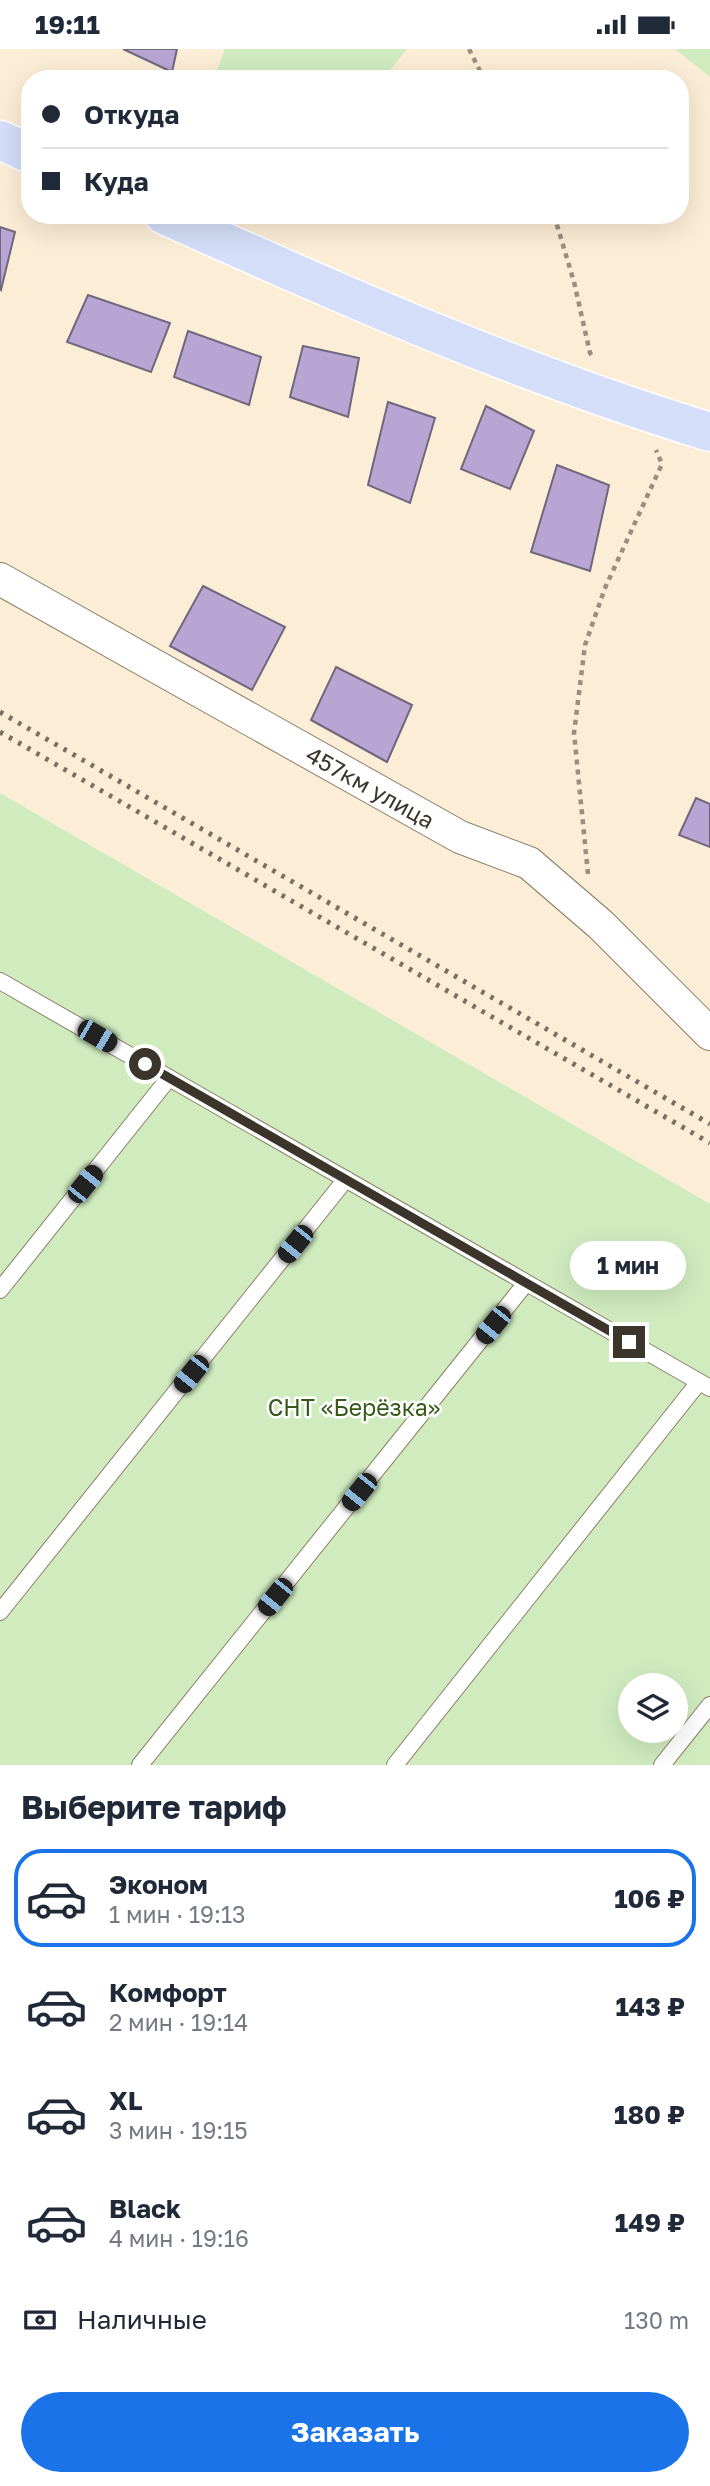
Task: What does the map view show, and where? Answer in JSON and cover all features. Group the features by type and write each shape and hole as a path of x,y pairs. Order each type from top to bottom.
{"main road":[{"path":"0,140 21,150"},
{"path":"185,224 425,327 628,407 710,432"}],"street":[{"name":"457км улица","path":"0,579 460,837 528,863 601,925 710,1034"}],"lane":[{"path":"0,981 705,1385 395,1765"},
{"path":"0,1290 169,1077"},
{"path":"0,1612 346,1179"},
{"path":"140,1765 526,1283"},
{"path":"662,1765 710,1705"}],"path":[{"path":"469,49 480,70"},
{"path":"557,224 574,282 590,353 597,360"},
{"path":"588,882 574,733 585,645 606,588 662,464 653,442"}],"green space":[{"path":"225,49 407,49 390,70 217,70"},
{"path":"675,49 710,49 710,77"},
{"name":"СНТ «Берёзка»","path":"0,793 710,1204 710,1765 0,1765"}],"building":[{"path":"123,49 177,49 172,70"},
{"path":"0,227 15,232 1,290 0,289"},
{"path":"88,295 170,323 151,372 67,342"},
{"path":"188,331 261,357 249,405 174,377"},
{"path":"303,346 359,358 348,417 290,397"},
{"path":"388,402 435,418 410,503 368,485"},
{"path":"486,406 534,431 510,489 461,469"},
{"path":"557,465 609,485 590,571 531,552"},
{"path":"203,586 285,627 252,690 170,646"},
{"path":"336,667 412,705 387,762 311,720"},
{"path":"696,798 710,804 710,847 679,835"}],"railway":[{"path":"0,712 710,1124"},
{"path":"0,732 710,1143"}],"route":[{"path":"145,1064 629,1342"}]}
